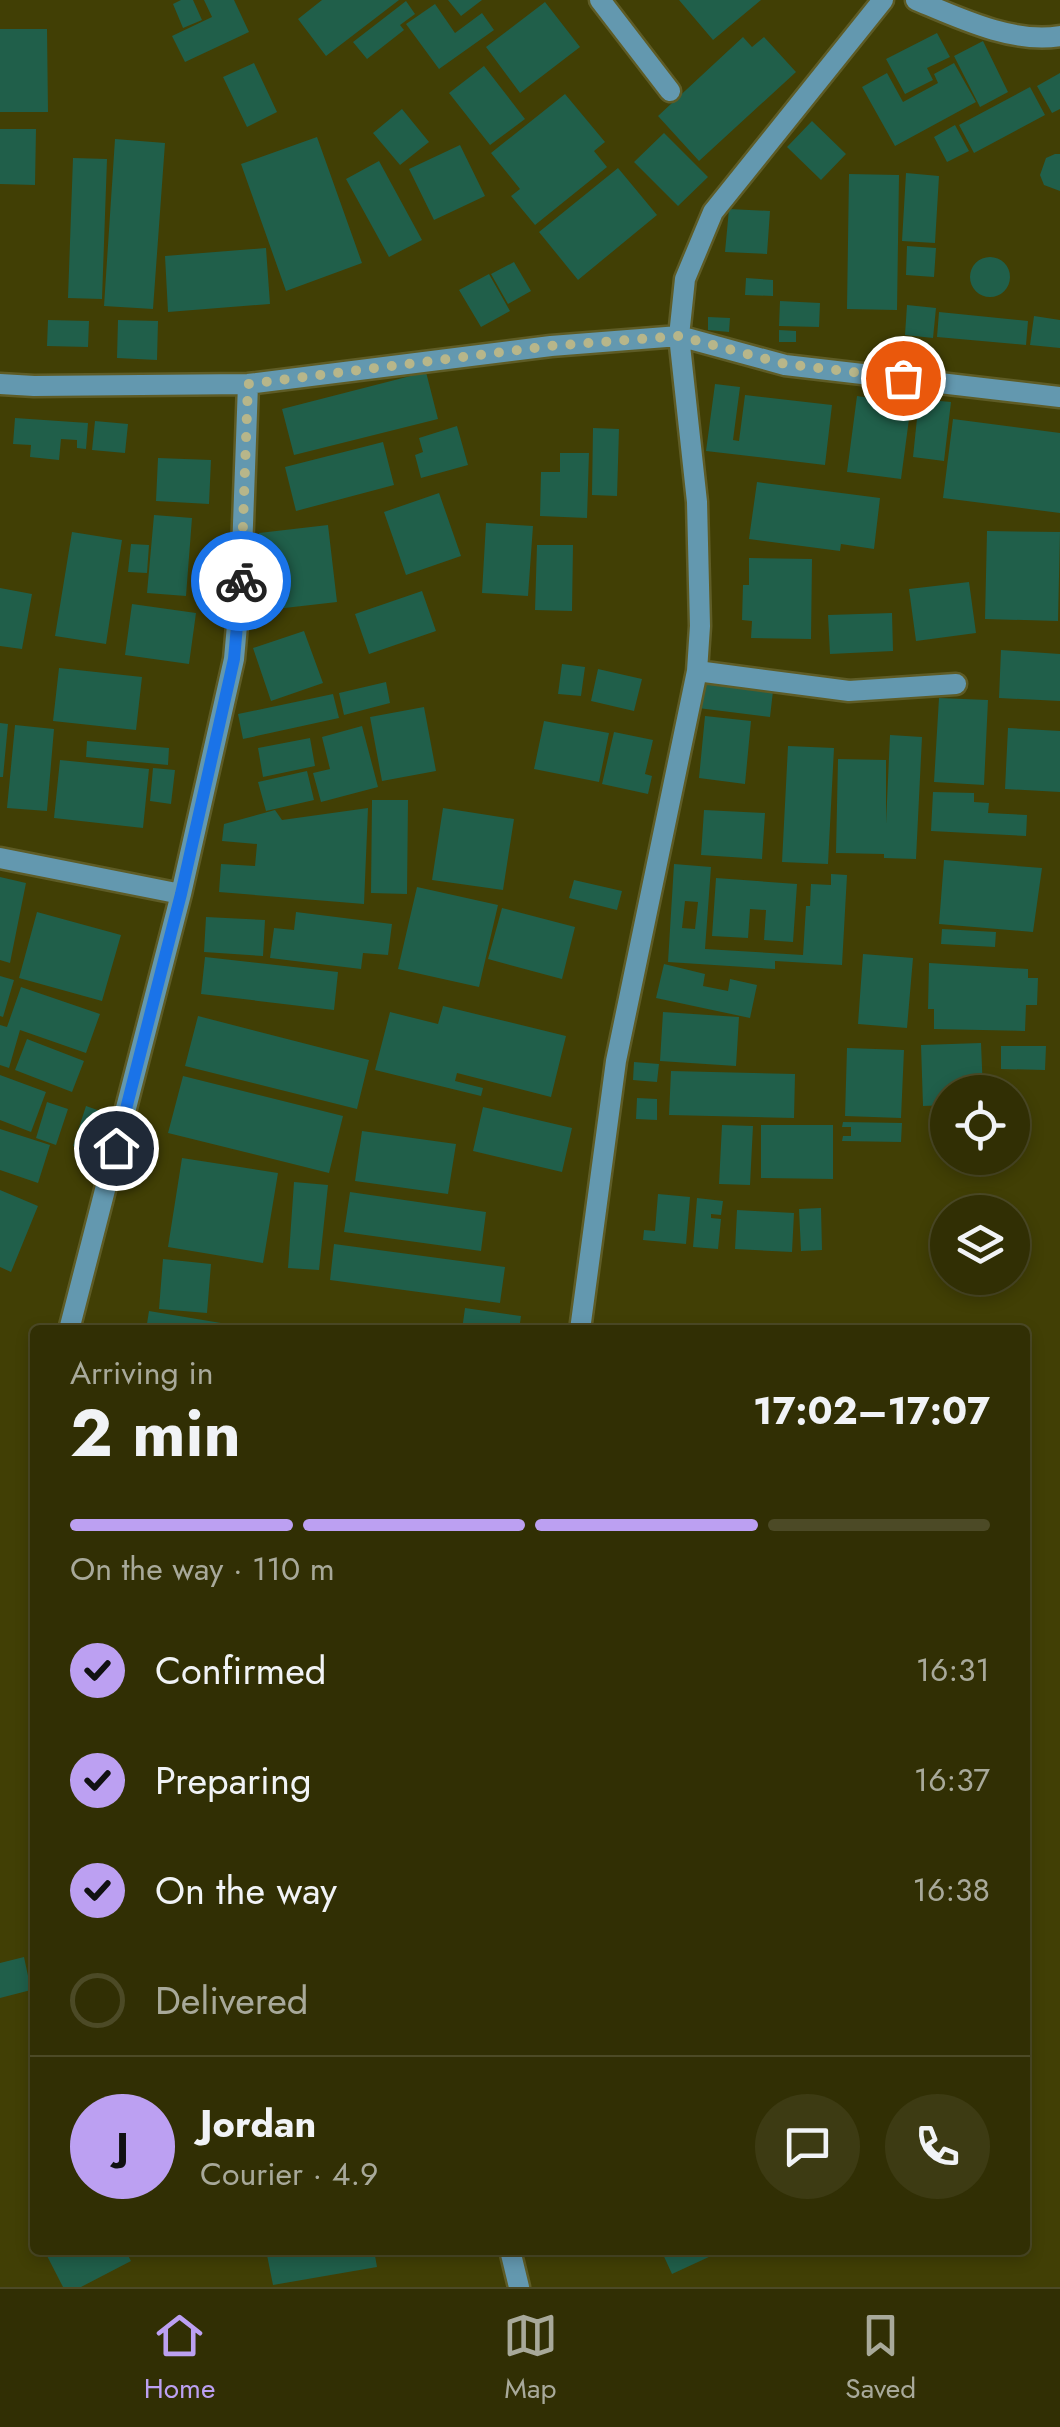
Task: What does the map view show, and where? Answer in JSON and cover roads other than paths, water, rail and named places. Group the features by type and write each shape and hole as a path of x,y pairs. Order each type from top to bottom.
{"street":[{"path":"600,0 670,91"},
{"path":"581,1325 616,1060 694,701 697,671 698,502 679,336 685,279 713,212 883,0"},
{"path":"916,0 975,24 1044,39 1060,36"},
{"path":"0,384 248,384 550,346 679,336 785,364 1060,397"},
{"path":"69,1325 181,894 234,659 248,384"},
{"path":"697,671 849,690 956,684"},
{"path":"0,858 181,894"},
{"path":"511,2255 519,2287"}]}
